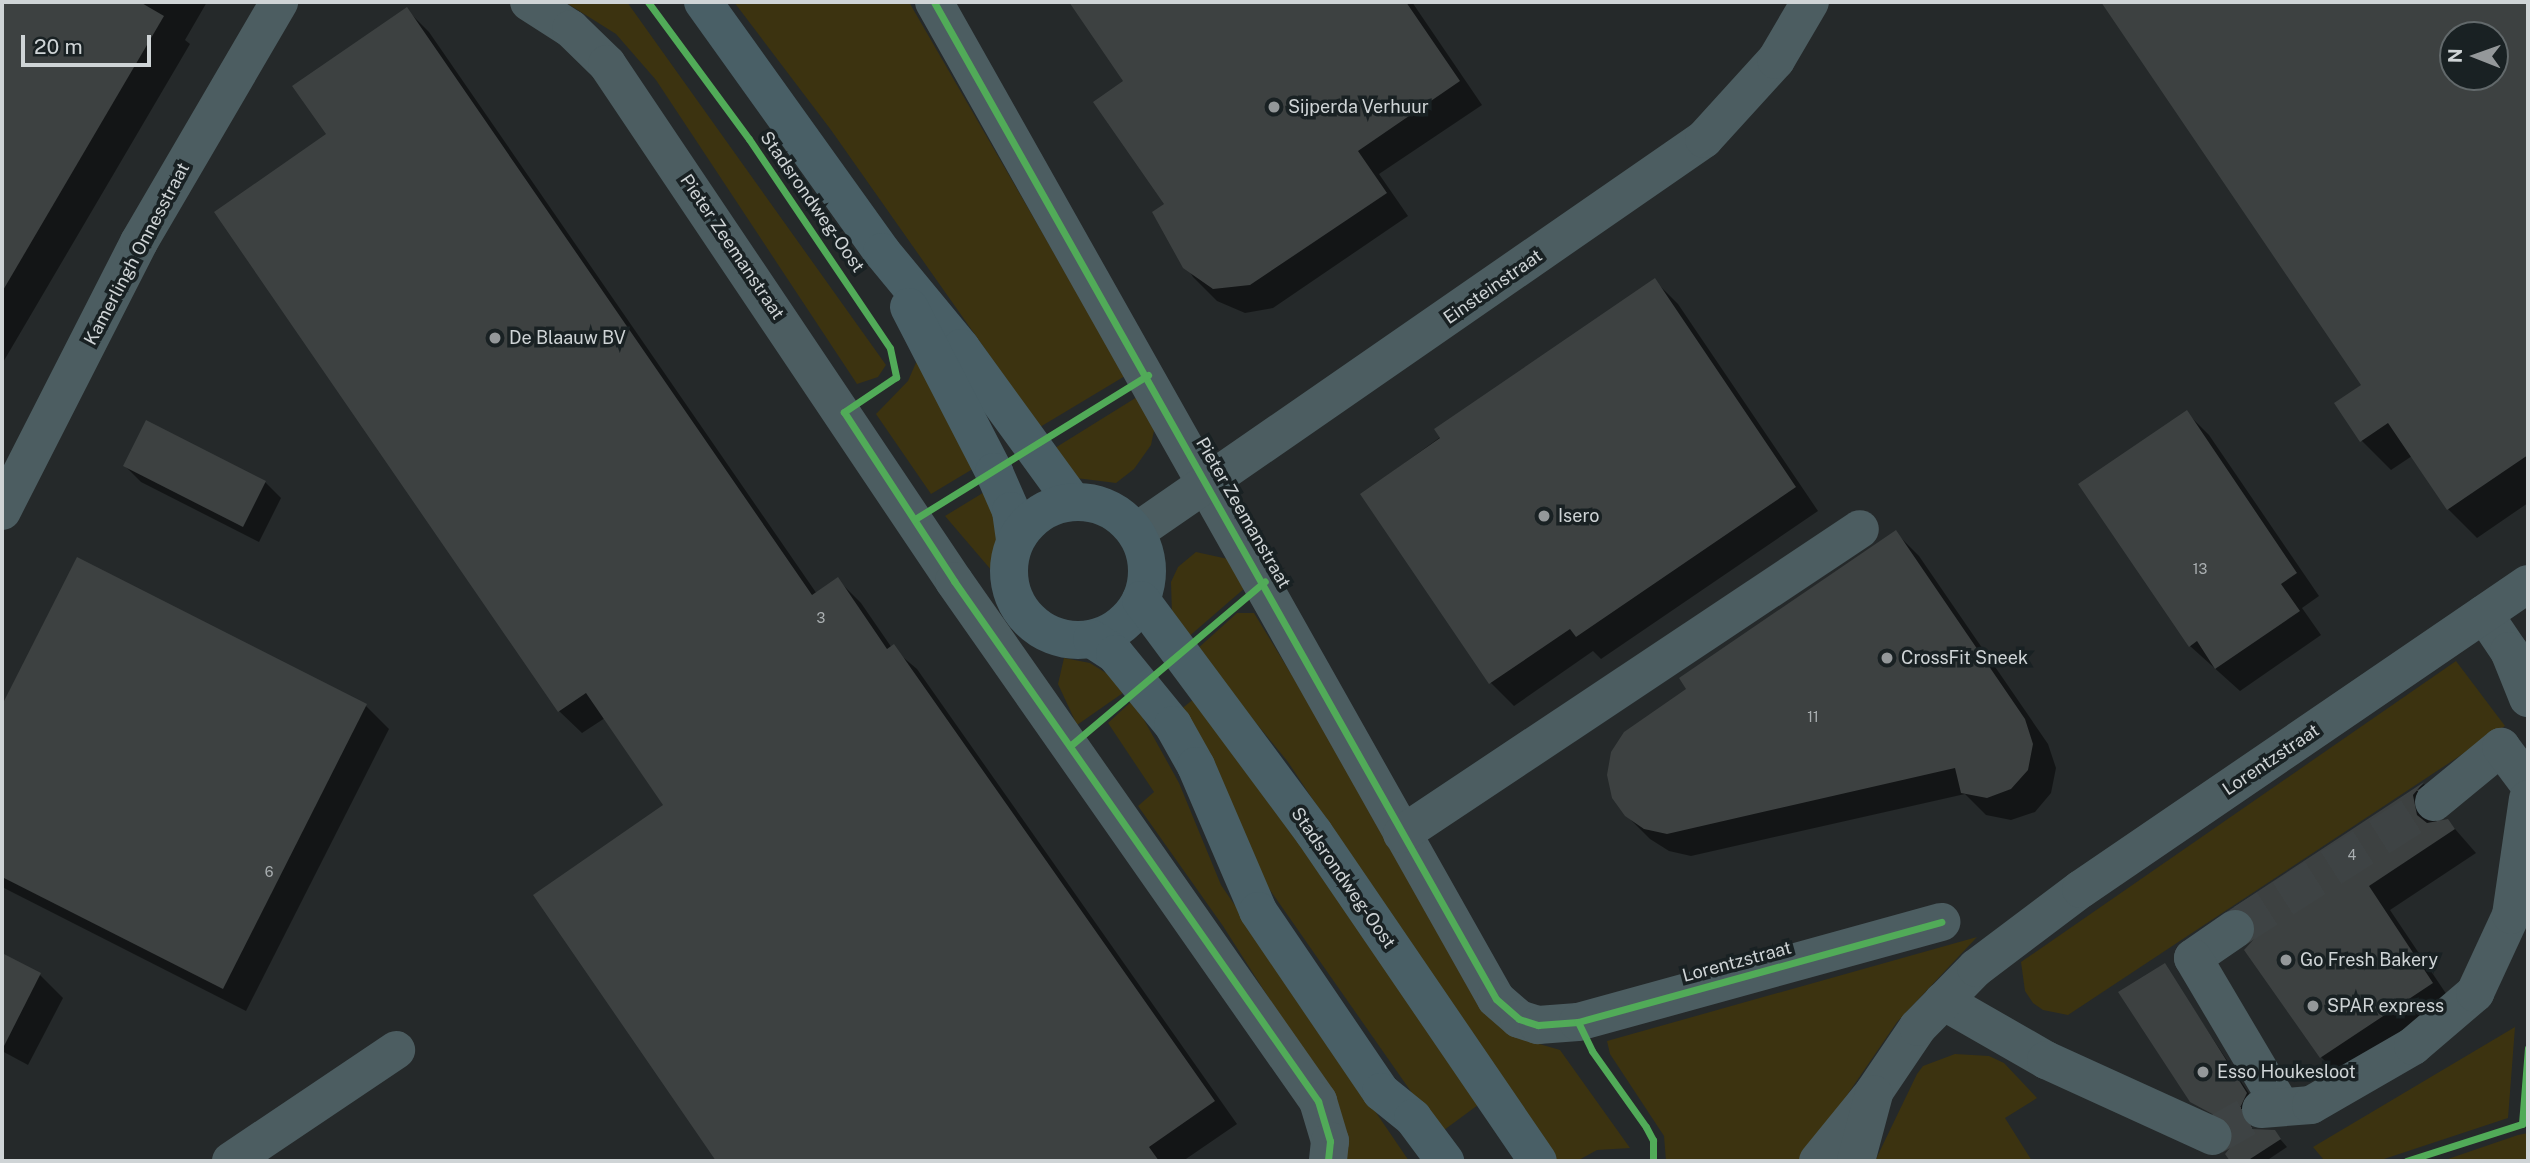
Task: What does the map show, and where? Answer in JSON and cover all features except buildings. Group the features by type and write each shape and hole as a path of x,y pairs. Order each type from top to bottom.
{"main road":[{"name":"Stadsrondweg-Oost","path":"703,2 882,252 961,348 1072,501"},
{"name":"Stadsrondweg-Oost","path":"882,252 994,472 1011,511 1015,541"},
{"path":"1092,639 1127,620 1142,600 1148,567 1136,532 1105,506 1072,501 1034,517 1015,541 1009,580 1023,614 1053,635 1092,639 1115,654 1172,726 1196,766 1258,912 1381,1092 1413,1118 1445,1161"},
{"name":"Stadsrondweg-Oost","path":"1142,600 1314,833 1538,1161"},
{"path":"1381,1092 1390,1122 1415,1161"}],"street":[{"name":"Kamerlingh Onnesstraat","path":"2,511 139,242 279,2"},
{"name":"Pieter Zeemanstraat","path":"529,2 571,29 607,64 954,581 1318,1101 1329,1141 1328,1161"},
{"name":"Pieter Zeemanstraat","path":"934,2 1148,375 1206,484 1265,581 1402,834 1496,999 1519,1019 1538,1025"},
{"name":"Einsteinstraat","path":"1136,532 1704,139 1776,60 1810,2"},
{"path":"1402,834 1860,529"},
{"name":"Lorentzstraat","path":"1818,1161 1874,1092 1917,1027 1976,968 2081,889 2528,584"},
{"path":"2484,614 2510,651 2528,698"},
{"path":"2434,802 2501,747 2528,783"},
{"path":"2235,929 2193,958 2270,1107 2311,1105 2413,1046 2475,993 2511,915 2528,799"},
{"name":"Lorentzstraat","path":"1538,1025 1578,1022 1942,922"},
{"path":"1943,1001 2046,1060 2213,1136"},
{"path":"231,1161 396,1050"},
{"name":"Lorentzstraat","path":"1856,1161 1874,1092"}],"shaded area":[{"path":"565,2 627,2 886,365 878,377 857,384 656,80 616,34"},
{"path":"734,2 909,2 1125,376 1040,427 831,130"},
{"path":"918,358 976,467 931,494 876,414 908,381"},
{"path":"1137,397 1155,426 1151,445 1134,469 1116,483 1076,478 1055,448"},
{"path":"986,491 999,533 992,571 945,516"},
{"path":"1196,552 1228,559 1246,587 1186,639 1172,615 1171,582 1178,567"},
{"path":"1237,613 1254,613 1512,1036 1560,1050 1630,1148 1597,1150 1577,1161 1552,1161 1288,762 1196,650"},
{"path":"1064,658 1090,663 1130,688 1077,725 1058,684"},
{"path":"2456,661 2505,726 2068,1015 2043,1010 2033,1003 2025,991 2021,962"},
{"path":"1195,698 1299,839 1478,1105 1440,1133 1263,880 1180,710"},
{"path":"1133,700 1179,783 1221,885 1409,1161 1344,1161 1335,1102 1223,926 1138,806 1154,792 1108,723"},
{"path":"1977,937 1897,1022 1802,1161 1666,1161 1664,1136 1610,1054 1607,1041"},
{"path":"2515,1027 2508,1118 2378,1161 2321,1161 2324,1160 2313,1147"},
{"path":"1955,1054 1989,1056 2004,1063 2037,1098 2005,1118 2032,1161 1875,1161 1917,1074 1923,1066"},
{"path":"2528,1133 2528,1161 2442,1161 2518,1135"}],"tunnel":[{"path":"2235,929 2434,802"},
{"path":"2213,1136 2261,1109"}],"cycle path":[{"path":"648,2 749,139 890,348 896,377 844,412 954,581 1318,1101 1330,1141 1328,1161"},
{"path":"934,2 1496,999 1519,1019 1538,1025 1578,1022 1942,922"},
{"path":"915,519 1148,375"},
{"path":"1070,746 1265,581"},
{"path":"1578,1022 1592,1051 1646,1127 1653,1140 1653,1161"},
{"path":"2406,1161 2522,1124 2528,1048"}],"place":[{"name":"Sijperda Verhuur","path":"1274,107"},
{"name":"De Blaauw BV","path":"495,338"},
{"name":"Isero","path":"1544,516"},
{"name":"CrossFit Sneek","path":"1887,658"},
{"name":"Go Fresh Bakery","path":"2286,960"},
{"name":"SPAR express","path":"2313,1006"},
{"name":"Esso Houkesloot","path":"2203,1072"}]}
